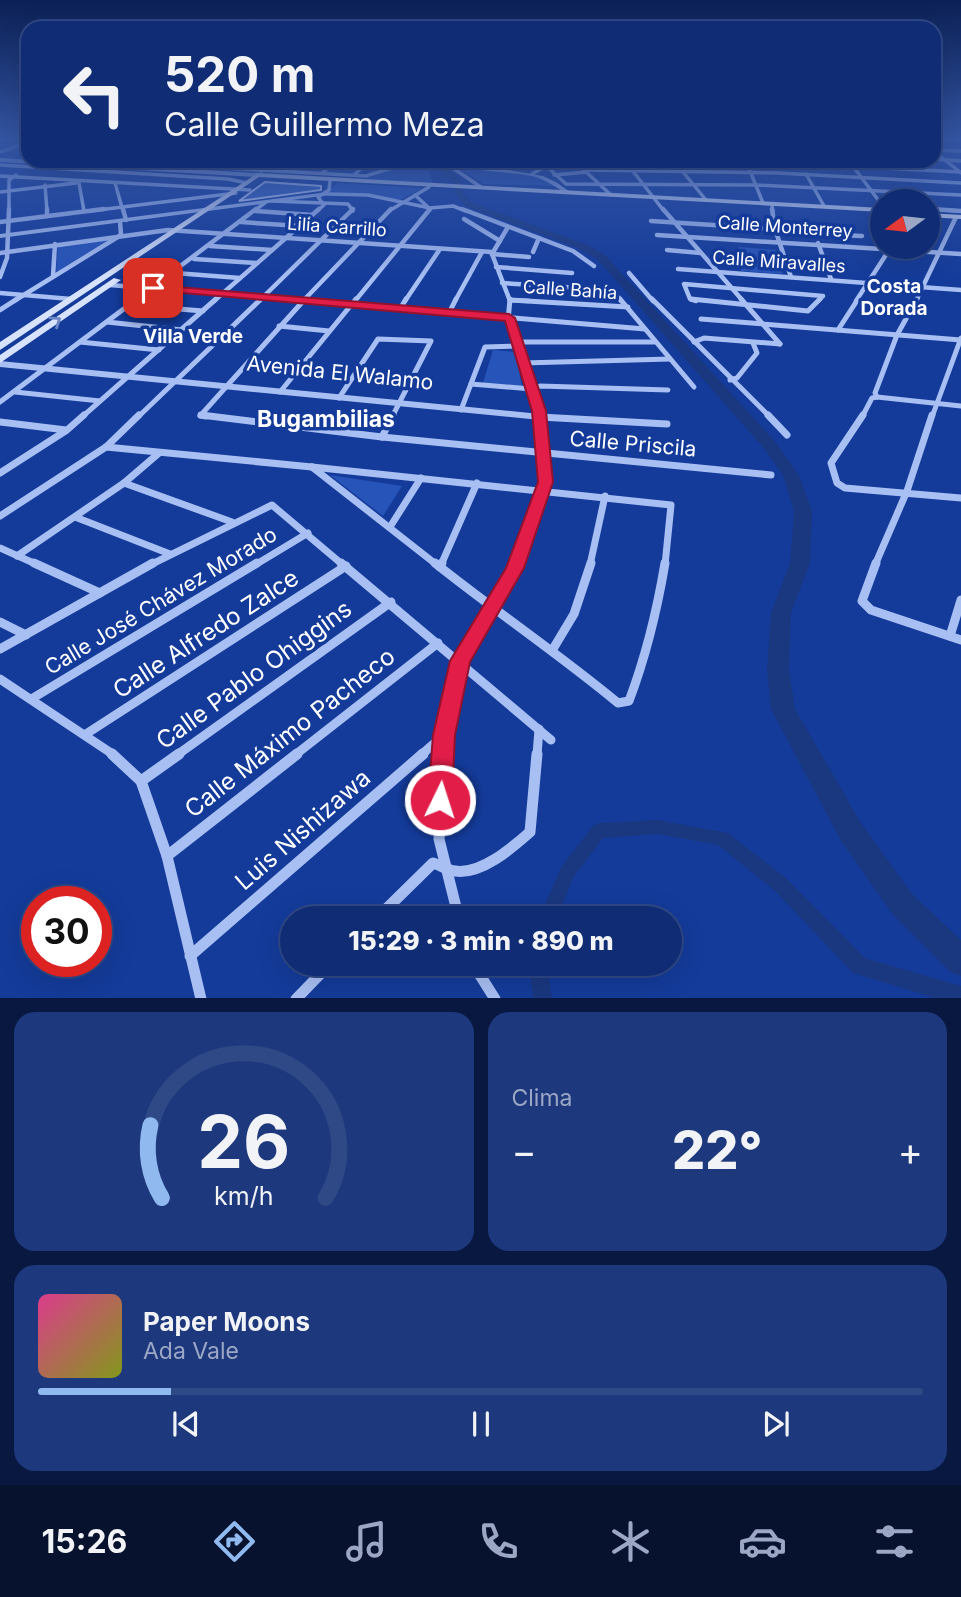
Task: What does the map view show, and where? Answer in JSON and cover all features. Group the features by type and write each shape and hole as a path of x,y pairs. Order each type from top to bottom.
{"main road":[{"path":"422,187 870,208"},
{"path":"1,357 71,299 233,191 248,188"},
{"path":"1,357 226,206 248,188"},
{"path":"482,189 566,188 653,198 772,206 870,209"},
{"path":"940,213 960,215"}],"street":[{"path":"0,277 5,271 7,252 4,234 8,187"},
{"path":"45,187 47,216"},
{"path":"0,192 48,187"},
{"path":"81,187 84,211"},
{"path":"0,310 121,235 123,220 116,187"},
{"path":"150,187 157,202"},
{"path":"187,187 193,197"},
{"path":"192,187 233,191"},
{"path":"237,187 248,188"},
{"path":"226,206 323,194 329,187"},
{"path":"226,384 358,243 399,204 429,187"},
{"path":"479,187 482,189"},
{"path":"563,187 574,187"},
{"path":"603,187 611,195"},
{"path":"643,187 749,305 780,344 704,338 694,342"},
{"path":"696,187 706,200"},
{"path":"757,187 763,203"},
{"path":"787,187 870,190"},
{"path":"815,188 824,206"},
{"path":"0,222 233,191"},
{"path":"323,194 324,205"},
{"path":"4,234 323,194 368,195 399,204 430,208 449,205 573,251 594,266"},
{"path":"940,194 961,195"},
{"path":"415,195 430,208"},
{"path":"0,201 7,200"},
{"path":"0,402 270,202 348,204 354,209 106,447 0,516"},
{"path":"0,473 67,430 324,205"},
{"path":"772,206 778,241 791,277"},
{"path":"282,389 430,208"},
{"path":"0,210 7,209"},
{"path":"255,211 312,215"},
{"path":"940,251 960,215"},
{"path":"464,219 500,241"},
{"path":"651,221 775,229"},
{"path":"241,222 300,226"},
{"path":"455,906 444,866 438,822 444,735 460,661 515,568 543,489 543,415 516,344 509,318 510,300 492,253 508,227"},
{"name":"Lilia Carrillo","path":"0,253 174,230 531,254 539,238"},
{"name":"Calle Monterrey","path":"656,233 869,248"},
{"path":"844,245 841,235 862,236"},
{"path":"53,276 55,244"},
{"path":"818,244 831,279"},
{"name":"Calle Monterrey","path":"818,244 869,248"},
{"path":"209,246 272,250"},
{"path":"400,309 440,249"},
{"path":"667,250 701,253"},
{"path":"449,313 482,252"},
{"name":"Calle Monterrey","path":"940,253 961,254"},
{"path":"193,258 257,264"},
{"path":"838,330 885,259"},
{"path":"877,397 874,393 897,335 936,259"},
{"path":"496,267 572,272"},
{"name":"Calle Miravalles","path":"678,269 961,290"},
{"path":"174,272 240,278"},
{"path":"629,273 730,380 754,398 787,435"},
{"path":"502,283 612,290 694,387"},
{"path":"684,284 734,288 823,296 811,310 692,301 684,284"},
{"path":"110,285 645,329"},
{"path":"0,293 71,299"},
{"name":"Calle Bahía","path":"510,300 628,307"},
{"path":"130,305 203,311"},
{"path":"701,319 961,339 920,445 907,491 889,528 862,601 871,610 961,640"},
{"path":"106,322 182,330"},
{"path":"279,326 330,331"},
{"path":"341,396 381,337 431,341 382,437"},
{"path":"80,342 159,350"},
{"path":"462,407 485,347 654,342"},
{"path":"730,380 737,379 757,354 753,342"},
{"name":"Avenida El Walamo","path":"1,357 49,366 341,396 667,424"},
{"path":"523,363 670,359"},
{"name":"Calle Priscila","path":"226,384 200,416 544,454 771,475"},
{"path":"471,384 532,389 540,386 668,390"},
{"path":"14,392 100,401"},
{"path":"961,406 877,397 867,405 850,438 831,463 837,483 845,488 907,491 961,498"},
{"path":"0,422 67,430"},
{"path":"106,447 543,489 671,505 657,618 629,701 618,703 553,649 493,609 312,467"},
{"path":"17,556 124,483 159,453"},
{"path":"390,527 421,478"},
{"path":"124,483 232,522"},
{"path":"440,566 477,483"},
{"path":"553,649 570,627 581,602 605,496"},
{"path":"0,649 170,554 272,505 391,602 551,740"},
{"path":"75,517 170,554"},
{"name":"Calle José Chávez Morado","path":"33,698 308,533"},
{"path":"0,548 100,593"},
{"name":"Calle Alfredo Zalce","path":"86,734 346,566"},
{"path":"950,636 961,600"},
{"name":"Calle Pablo Ohiggins","path":"141,781 391,602"},
{"path":"0,622 26,635"},
{"name":"Calle Máximo Pacheco","path":"167,856 438,643"},
{"path":"0,679 86,734 119,759 141,781 167,856 201,998"},
{"path":"389,906 433,863 456,871 477,866 499,856 530,832 539,729"},
{"name":"Luis Nishizawa","path":"190,956 444,735"},
{"path":"297,998 318,976"},
{"path":"481,976 494,998"}],"shaded area":[{"path":"333,187 423,188 396,202 364,193 326,193"},
{"path":"112,238 56,272 58,246"},
{"path":"739,247 776,250 783,274 741,271"},
{"path":"493,350 515,352 522,386 483,383"},
{"path":"330,475 402,486 383,516"}],"building":[{"path":"259,187 321,187 321,190 239,201"}],"waterway":[{"path":"458,187 467,204 584,247 602,258 767,442 791,475 803,511 800,563 781,613 778,670 783,709 851,832 903,905 961,961"},
{"path":"553,906 567,873 599,831 658,827 722,838 780,884 860,966 961,996"},
{"path":"540,976 543,998"}],"district":[{"name":"Costa Dorada","path":"894,297"},
{"name":"Villa Verde","path":"193,336"},
{"name":"Bugambilias","path":"326,419"}],"route":[{"path":"153,288 509,318 539,411 546,482 515,568 460,661 444,735 440,800"}]}
